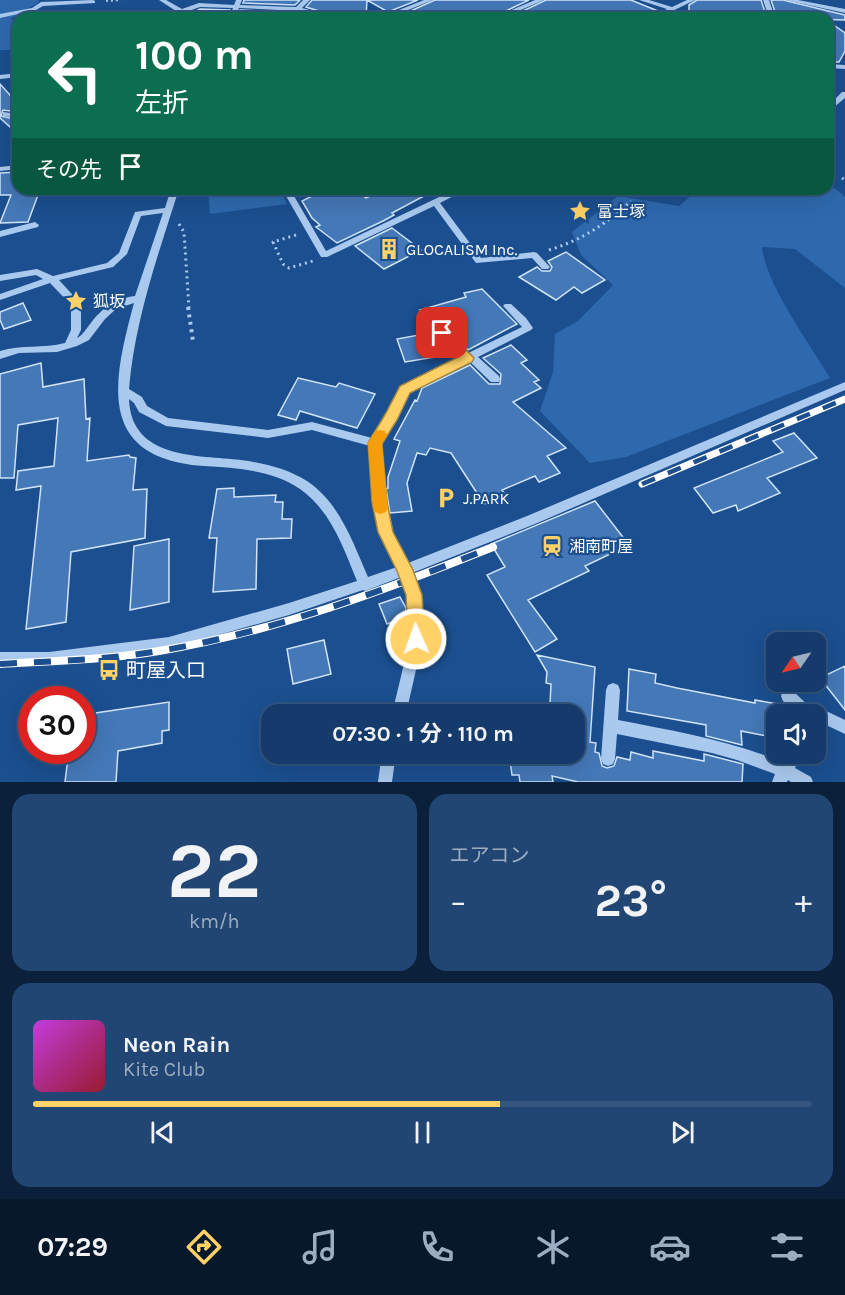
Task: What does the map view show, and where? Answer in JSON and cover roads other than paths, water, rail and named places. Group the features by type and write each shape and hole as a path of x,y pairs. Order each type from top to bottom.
{"street":[{"path":"162,0 181,11 199,4 237,3 311,12"},
{"path":"298,9 307,0"},
{"path":"405,0 418,4"},
{"path":"397,12 430,0"},
{"path":"510,12 541,0"},
{"path":"642,0 669,10"},
{"path":"665,12 692,0"},
{"path":"788,0 845,10"},
{"path":"19,12 34,9 41,4 93,2"},
{"path":"834,104 845,94"},
{"path":"6,114 12,115"},
{"path":"173,195 138,299 124,391 125,415 136,436 159,452 185,460 244,465 292,477 315,494 334,516 365,585"},
{"path":"290,195 324,255 451,195"},
{"path":"436,203 479,261 534,255 545,267"},
{"path":"0,297 52,279 110,265 123,254 138,214 166,215"},
{"path":"0,234 35,225"},
{"path":"0,278 37,272 52,279 76,304 76,330 69,344"},
{"path":"1,355 23,348 54,349 85,338 105,311 118,302 138,299"},
{"path":"401,704 416,639 414,595 405,570 385,532 379,502 375,443 405,389 528,327 508,306"},
{"path":"442,333 495,379"},
{"path":"0,658 49,658 169,643 365,585 531,520 845,386"},
{"path":"124,391 138,400 143,409 166,422 268,434 312,426 375,443"},
{"path":"608,759 613,690"},
{"path":"788,696 796,704"},
{"path":"826,718 845,728"},
{"path":"612,726 740,753 782,776 806,782"},
{"path":"385,782 387,764"}],"railway":[{"path":"642,484 845,399"},
{"path":"0,664 139,654 245,633 370,594 493,547"}],"place":[{"name":"富士塚","path":"580,211"},
{"name":"GLOCALISM Inc.","path":"389,249"},
{"name":"狐坂","path":"76,301"},
{"name":"J.PARK","path":"446,498"},
{"name":"湘南町屋","path":"552,546"},
{"name":"町屋入口","path":"109,670"}]}
